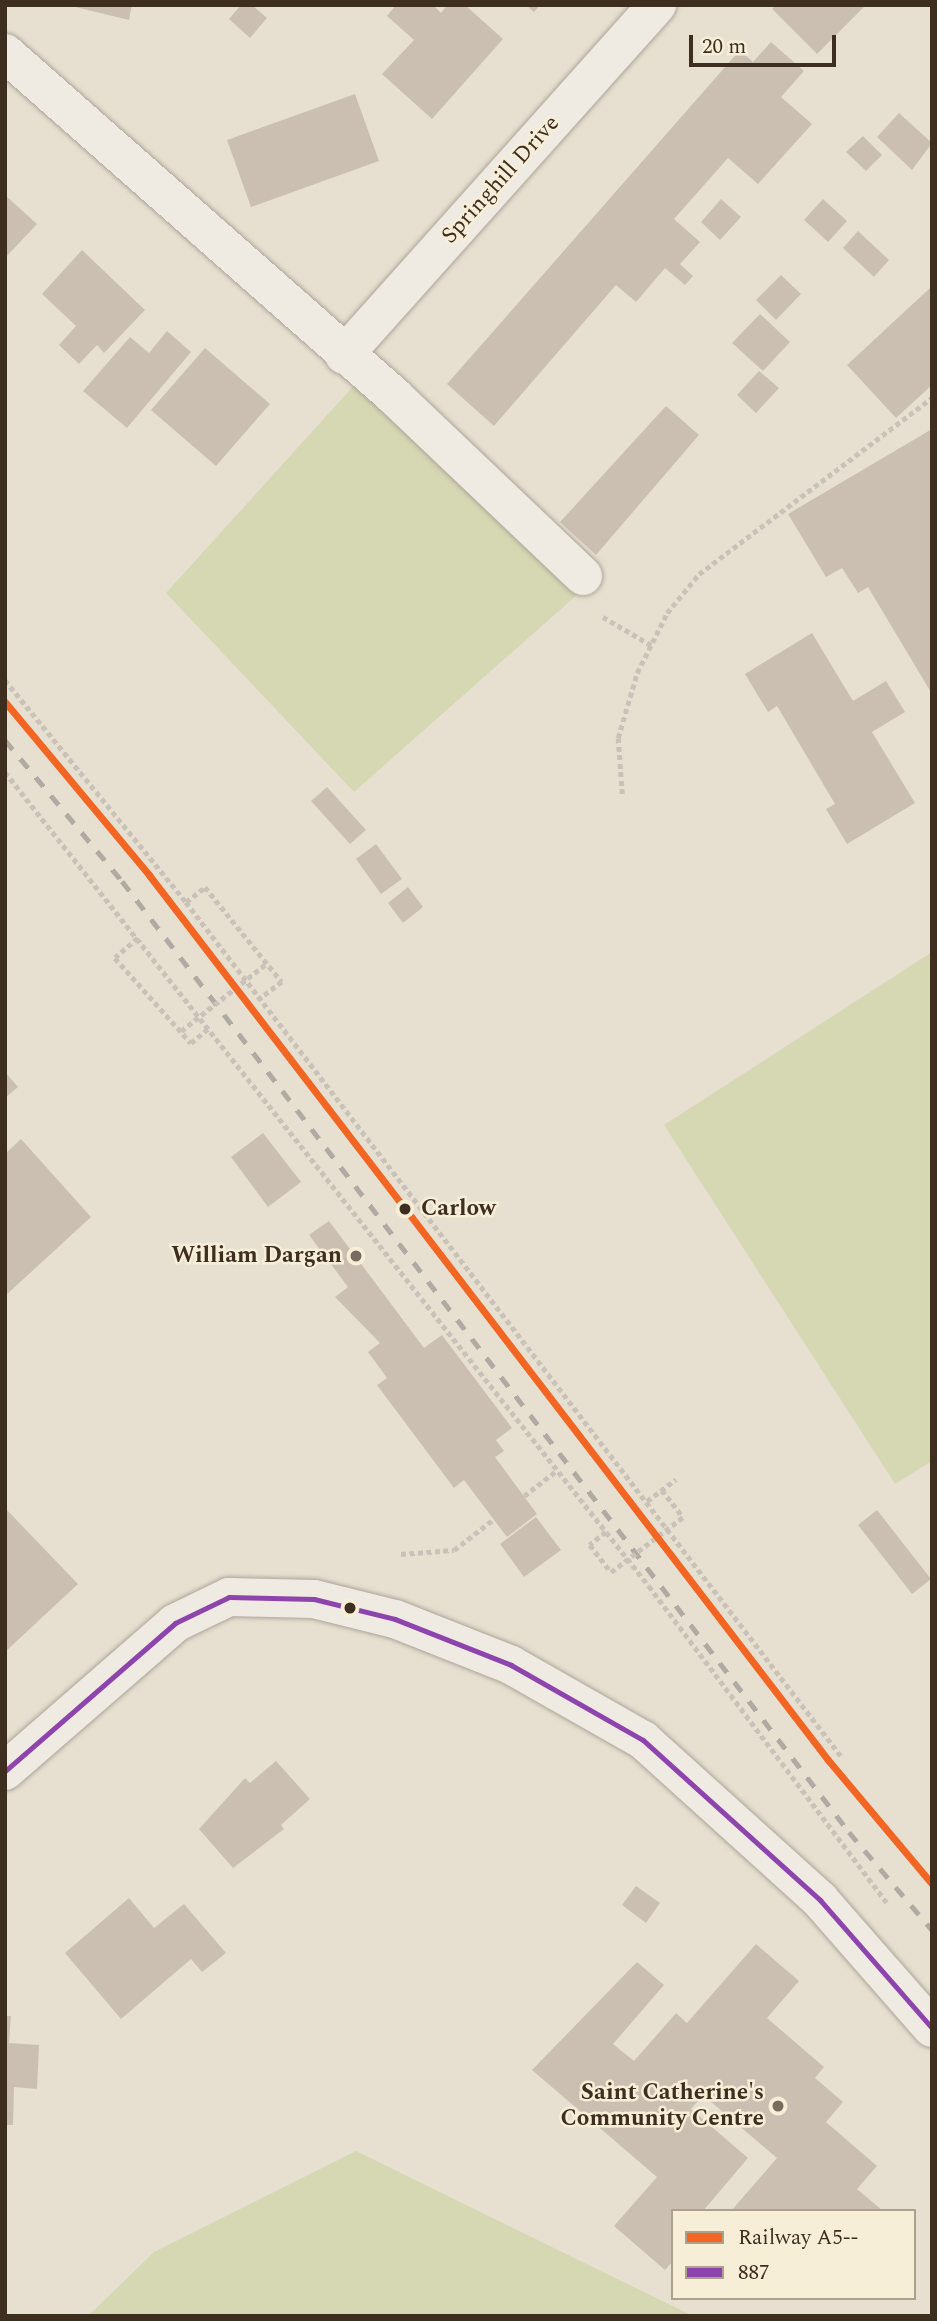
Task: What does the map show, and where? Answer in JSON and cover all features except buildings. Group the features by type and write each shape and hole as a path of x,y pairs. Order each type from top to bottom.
{"street":[{"name":"Springhill Drive","path":"344,355 657,5"},
{"path":"5,53 344,355 583,576"},
{"path":"5,1771 175,1623 229,1597 314,1599 395,1619 511,1665 643,1740 820,1900 932,2028"}],"path":[{"path":"622,794 618,738 651,645 699,574 932,398"},
{"path":"583,576 600,615 651,645"},
{"path":"5,680 186,902 258,1000 841,1756"},
{"path":"5,772 606,1532 892,1909"},
{"path":"186,902 205,887 282,982 258,1000"},
{"path":"138,938 116,958 191,1043 209,1028"},
{"path":"181,1031 267,964"},
{"path":"524,1496 556,1471"},
{"path":"647,1501 676,1479"},
{"path":"606,1532 590,1545 611,1572 683,1517 662,1490"},
{"path":"401,1554 454,1550 494,1519"}],"green space":[{"path":"358,381 578,594 354,792 166,593"},
{"path":"932,952 932,1461 895,1484 664,1125"},
{"path":"356,2151 693,2316 88,2316 154,2252"}],"railway":[{"path":"5,740 122,881 849,1832 932,1930"}],"rail line":[{"name":"A5--","path":"5,702 149,875 828,1760 932,1884"}],"transit line":[{"name":"887","path":"5,1771 175,1623 229,1597 314,1599 395,1619 511,1665 643,1740 820,1900 932,2028"}],"place":[{"name":"Carlow","path":"405,1209"},
{"name":"William Dargan","path":"356,1256"},
{"name":"Saint Catherine's Community Centre","path":"778,2106"}]}
